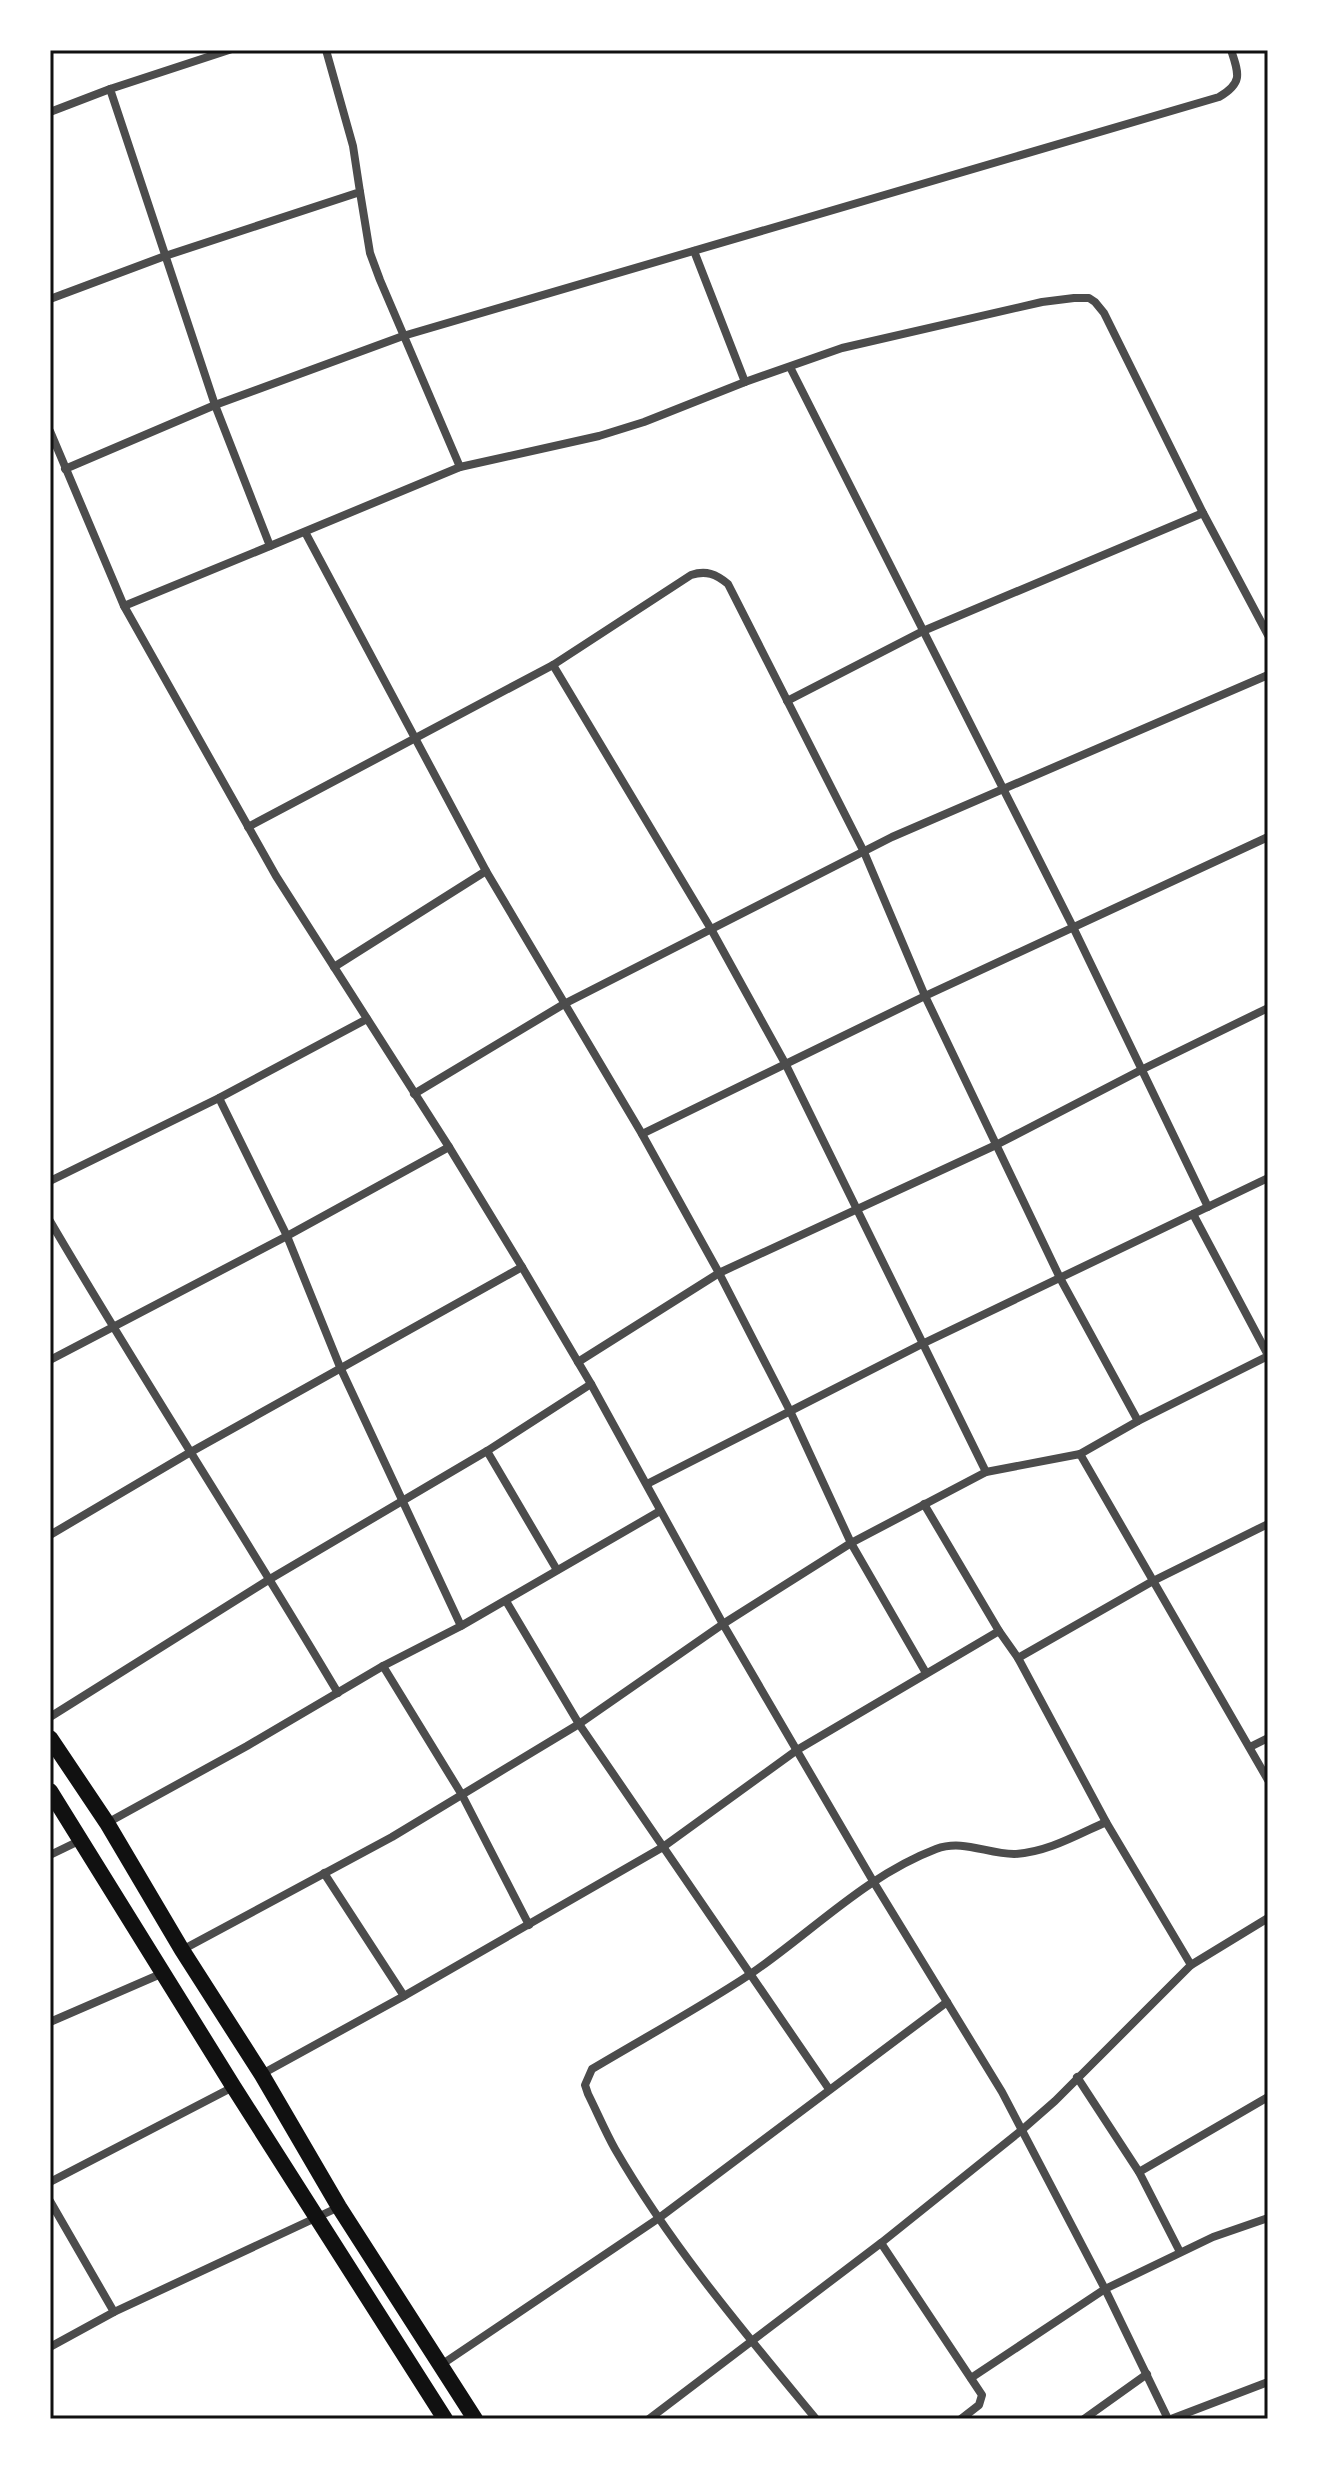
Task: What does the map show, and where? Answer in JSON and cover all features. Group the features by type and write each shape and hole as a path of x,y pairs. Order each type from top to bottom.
{"main road":[{"path":"50,1738 107,1823 339,2207 475,2419"},
{"path":"50,1791 233,2086 319,2218 440,2417"}],"street":[{"path":"50,112 229,50"},
{"path":"326,50 353,146 370,253 460,467"},
{"path":"65,469 215,405 403,336 1219,97 1234,87 1237,80 1231,50"},
{"path":"110,89 215,405 270,546"},
{"path":"50,299 165,256 360,192"},
{"path":"694,251 745,382"},
{"path":"124,606 460,467 644,422 842,348 1042,302 1089,298 1104,313 1203,513 1268,635"},
{"path":"790,367 1073,927 1208,1207"},
{"path":"50,431 124,606 248,827 522,1267 591,1384 723,1624 1023,2129 1170,2419 1268,2382"},
{"path":"787,701 923,631 1203,513"},
{"path":"305,532 486,871 642,1134 719,1273 790,1411 851,1543 926,1673"},
{"path":"248,827 553,665 691,575 701,572 720,577 728,584 864,852 925,996 1060,1278 1138,1421"},
{"path":"553,665 711,929 786,1065 986,1472"},
{"path":"414,1094 564,1004 892,837 1268,675"},
{"path":"642,1134 925,996 1268,837"},
{"path":"334,967 486,871"},
{"path":"578,1362 719,1273 996,1145 1268,1008"},
{"path":"50,1181 219,1098 367,1019"},
{"path":"219,1098 287,1236 340,1367 461,1626"},
{"path":"50,1360 449,1147"},
{"path":"647,1484 922,1344 1268,1178"},
{"path":"182,1950 392,1837 579,1724 723,1624 851,1543 986,1472 1080,1454 1138,1421 1268,1356 1193,1214"},
{"path":"50,1221 338,1693"},
{"path":"50,1535 340,1367 522,1267"},
{"path":"50,1717 270,1579 487,1451 591,1384"},
{"path":"487,1451 557,1570"},
{"path":"1080,1454 1268,1780"},
{"path":"924,1504 1018,1658 1106,1822 1191,1965"},
{"path":"107,1823 383,1666 506,1601 660,1511"},
{"path":"1018,1658 1153,1581 1268,1524"},
{"path":"506,1601 579,1724 829,2089"},
{"path":"262,2075 663,1847 797,1750 999,1631"},
{"path":"383,1666 462,1795 529,1925"},
{"path":"1250,1747 1268,1738"},
{"path":"816,2419 752,2342 659,2218 615,2149 588,2094 585,2085 587,2077 592,2069 749,1974 873,1881 938,1848 971,1846 992,1854 1019,1854 1042,1850 1106,1822"},
{"path":"50,1855 81,1839"},
{"path":"324,1873 404,1996"},
{"path":"649,2419 881,2243 1023,2129 1191,1965 1268,1918"},
{"path":"50,2022 164,1972"},
{"path":"441,2365 659,2218 947,2002"},
{"path":"1077,2077 1139,2172 1180,2252"},
{"path":"50,2182 233,2086"},
{"path":"1139,2172 1268,2097"},
{"path":"50,2201 114,2312"},
{"path":"50,2347 114,2312 339,2207"},
{"path":"971,2378 1105,2289 1213,2237 1268,2218"},
{"path":"881,2243 982,2399 961,2419"},
{"path":"1084,2419 1147,2374"}]}
